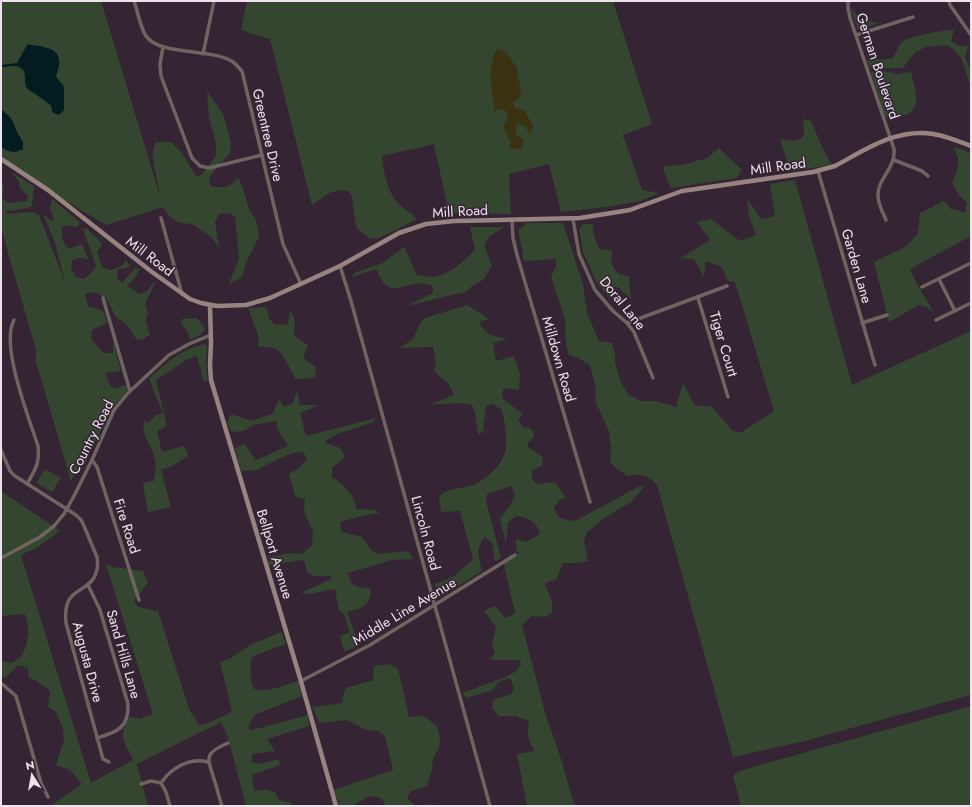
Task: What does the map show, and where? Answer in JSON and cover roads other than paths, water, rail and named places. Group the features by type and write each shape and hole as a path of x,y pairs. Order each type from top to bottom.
{"main road":[{"name":"Mill Road","path":"1,158 48,190 145,268 182,294 195,301 210,306 240,306 270,298 340,266 395,235 426,224 445,221 573,219 606,215 630,210 682,191 818,172 905,133 926,133 944,136 971,146"},
{"name":"Bellport Avenue","path":"210,306 210,366 213,386 301,681 336,806"}],"street":[{"path":"134,1 146,36 154,43 163,47 160,64 161,76 192,158 200,166 209,168 262,155"},
{"path":"203,54 214,1"},
{"name":"German Boulevard","path":"848,1 848,8 856,35 881,113 891,138 894,149 894,160"},
{"path":"949,1 950,5 971,35"},
{"path":"856,35 913,17"},
{"name":"Greentree Drive","path":"163,47 229,60 242,72 283,244 301,284"},
{"path":"886,220 878,196 880,184 894,160 922,171 928,176"},
{"name":"Garden Lane","path":"818,172 875,366"},
{"path":"161,218 182,294"},
{"name":"Doral Lane","path":"573,219 579,254 595,290 613,311 628,323 634,332 640,343 653,378"},
{"name":"Milldown Road","path":"512,220 513,238 517,255 590,502"},
{"path":"922,287 971,263"},
{"name":"Lincoln Road","path":"340,266 490,806"},
{"path":"939,279 954,311"},
{"path":"628,323 727,286"},
{"path":"103,298 130,390"},
{"name":"Tiger Court","path":"698,298 728,397"},
{"path":"936,320 971,303"},
{"path":"862,323 887,315"},
{"path":"14,320 10,326 12,366 38,446 39,455 38,463 27,484"},
{"name":"Country Road","path":"1,558 40,537 54,526 64,514 92,460 114,410 130,390 169,355 189,344 211,335"},
{"name":"Augusta Drive","path":"1,450 12,474 76,515 81,520 97,557 98,564 95,576 88,585 72,595 66,609 65,616 103,759 109,762"},
{"name":"Fire Road","path":"92,460 97,467 139,600"},
{"name":"Middle Line Avenue","path":"301,681 370,645 515,555"},
{"name":"Sand Hills Lane","path":"88,585 100,610 128,704 128,713 122,727 116,732 97,738"},
{"path":"1,683 16,696 41,783 48,796"},
{"path":"222,806 208,762 212,752 215,749 228,743"},
{"path":"161,783 169,773 182,765 199,760 208,762"},
{"path":"141,784 151,781 161,783 166,792 170,806"}]}
